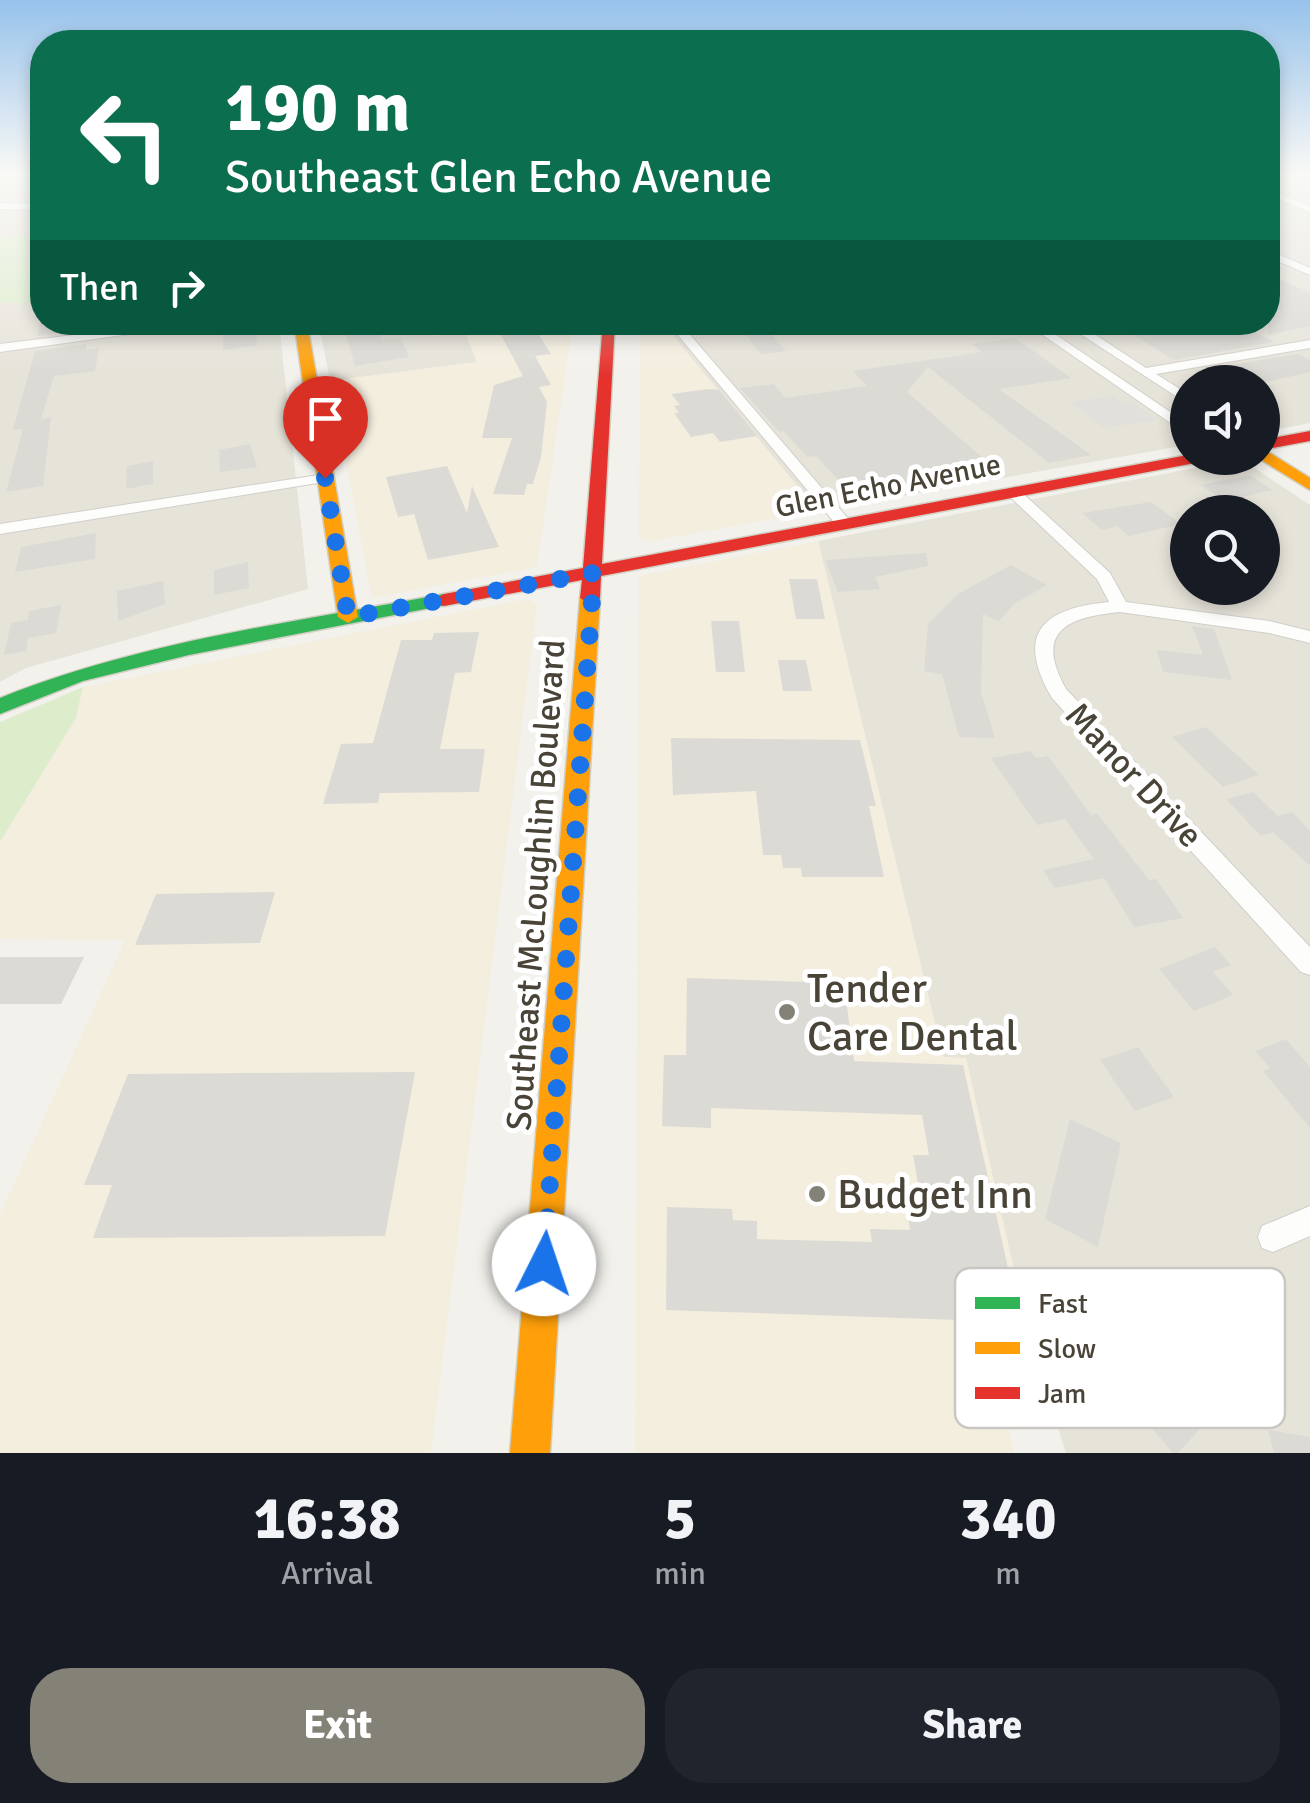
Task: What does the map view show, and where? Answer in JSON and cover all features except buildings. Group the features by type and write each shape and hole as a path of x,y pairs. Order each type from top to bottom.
{"street":[{"path":"1280,255 1292,254"},
{"path":"1280,259 1310,272"},
{"path":"0,348 106,335"},
{"path":"302,335 348,617"},
{"name":"Southeast McLoughlin Boulevard","path":"530,1453 608,335"},
{"path":"683,335 844,525"},
{"path":"1048,335 1170,419"},
{"path":"1086,335 1170,389"},
{"path":"1143,372 1310,344"},
{"path":"1280,442 1310,436"},
{"name":"Glen Echo Avenue","path":"0,706 102,668 348,617 1170,463"},
{"path":"1280,465 1310,485"},
{"path":"0,530 325,478"},
{"path":"1014,492 1104,577 1120,607 1269,627 1310,637"},
{"name":"Manor Drive","path":"1120,607 1077,612 1049,630 1040,658 1045,674 1059,694 1310,964"},
{"path":"1272,1237 1310,1221"}],"shaded area":[{"path":"1280,241 1310,241 1310,423 1280,429 1280,365 1170,365 1170,448 818,511 672,335 1280,335"},
{"path":"0,303 30,303 30,335 280,335 308,589 26,668 0,682"},
{"path":"321,335 466,335 477,362 330,381"},
{"path":"466,335 571,335 537,567 372,598 330,381 477,362"},
{"path":"640,335 672,335 818,511 652,541 639,538"},
{"path":"1113,396 1124,404 1133,403 1157,420 1104,428 1071,402"},
{"path":"1170,473 1265,475 1310,505 1310,1453 1066,1453 1058,1428 1285,1428 1285,1268 1013,1268 966,1059 943,1057 818,541"},
{"path":"818,541 943,1057 966,1058 1013,1268 955,1268 955,1428 1009,1428 1014,1453 635,1453 639,576"},
{"path":"527,599 537,604 431,1453 0,1453 0,1214 125,940 0,939 0,842 76,718 83,687"}],"green space":[{"path":"0,241 30,241 30,303 0,303"},
{"path":"83,687 76,718 0,842 0,722"}],"traffic: fast":[{"path":"0,706 77,675 189,648 444,600"}],"traffic: slow":[{"path":"302,335 348,617"},
{"path":"1280,465 1310,485"},
{"path":"530,1453 590,598"}],"traffic: jam":[{"path":"590,598 608,335"},
{"path":"1280,442 1310,436"},
{"path":"444,600 1170,463"}],"place":[{"name":"Tender Care Dental","path":"787,1012"},
{"name":"Budget Inn","path":"817,1194"}],"route":[{"path":"325,478 348,617 594,573 544,1264"}]}
